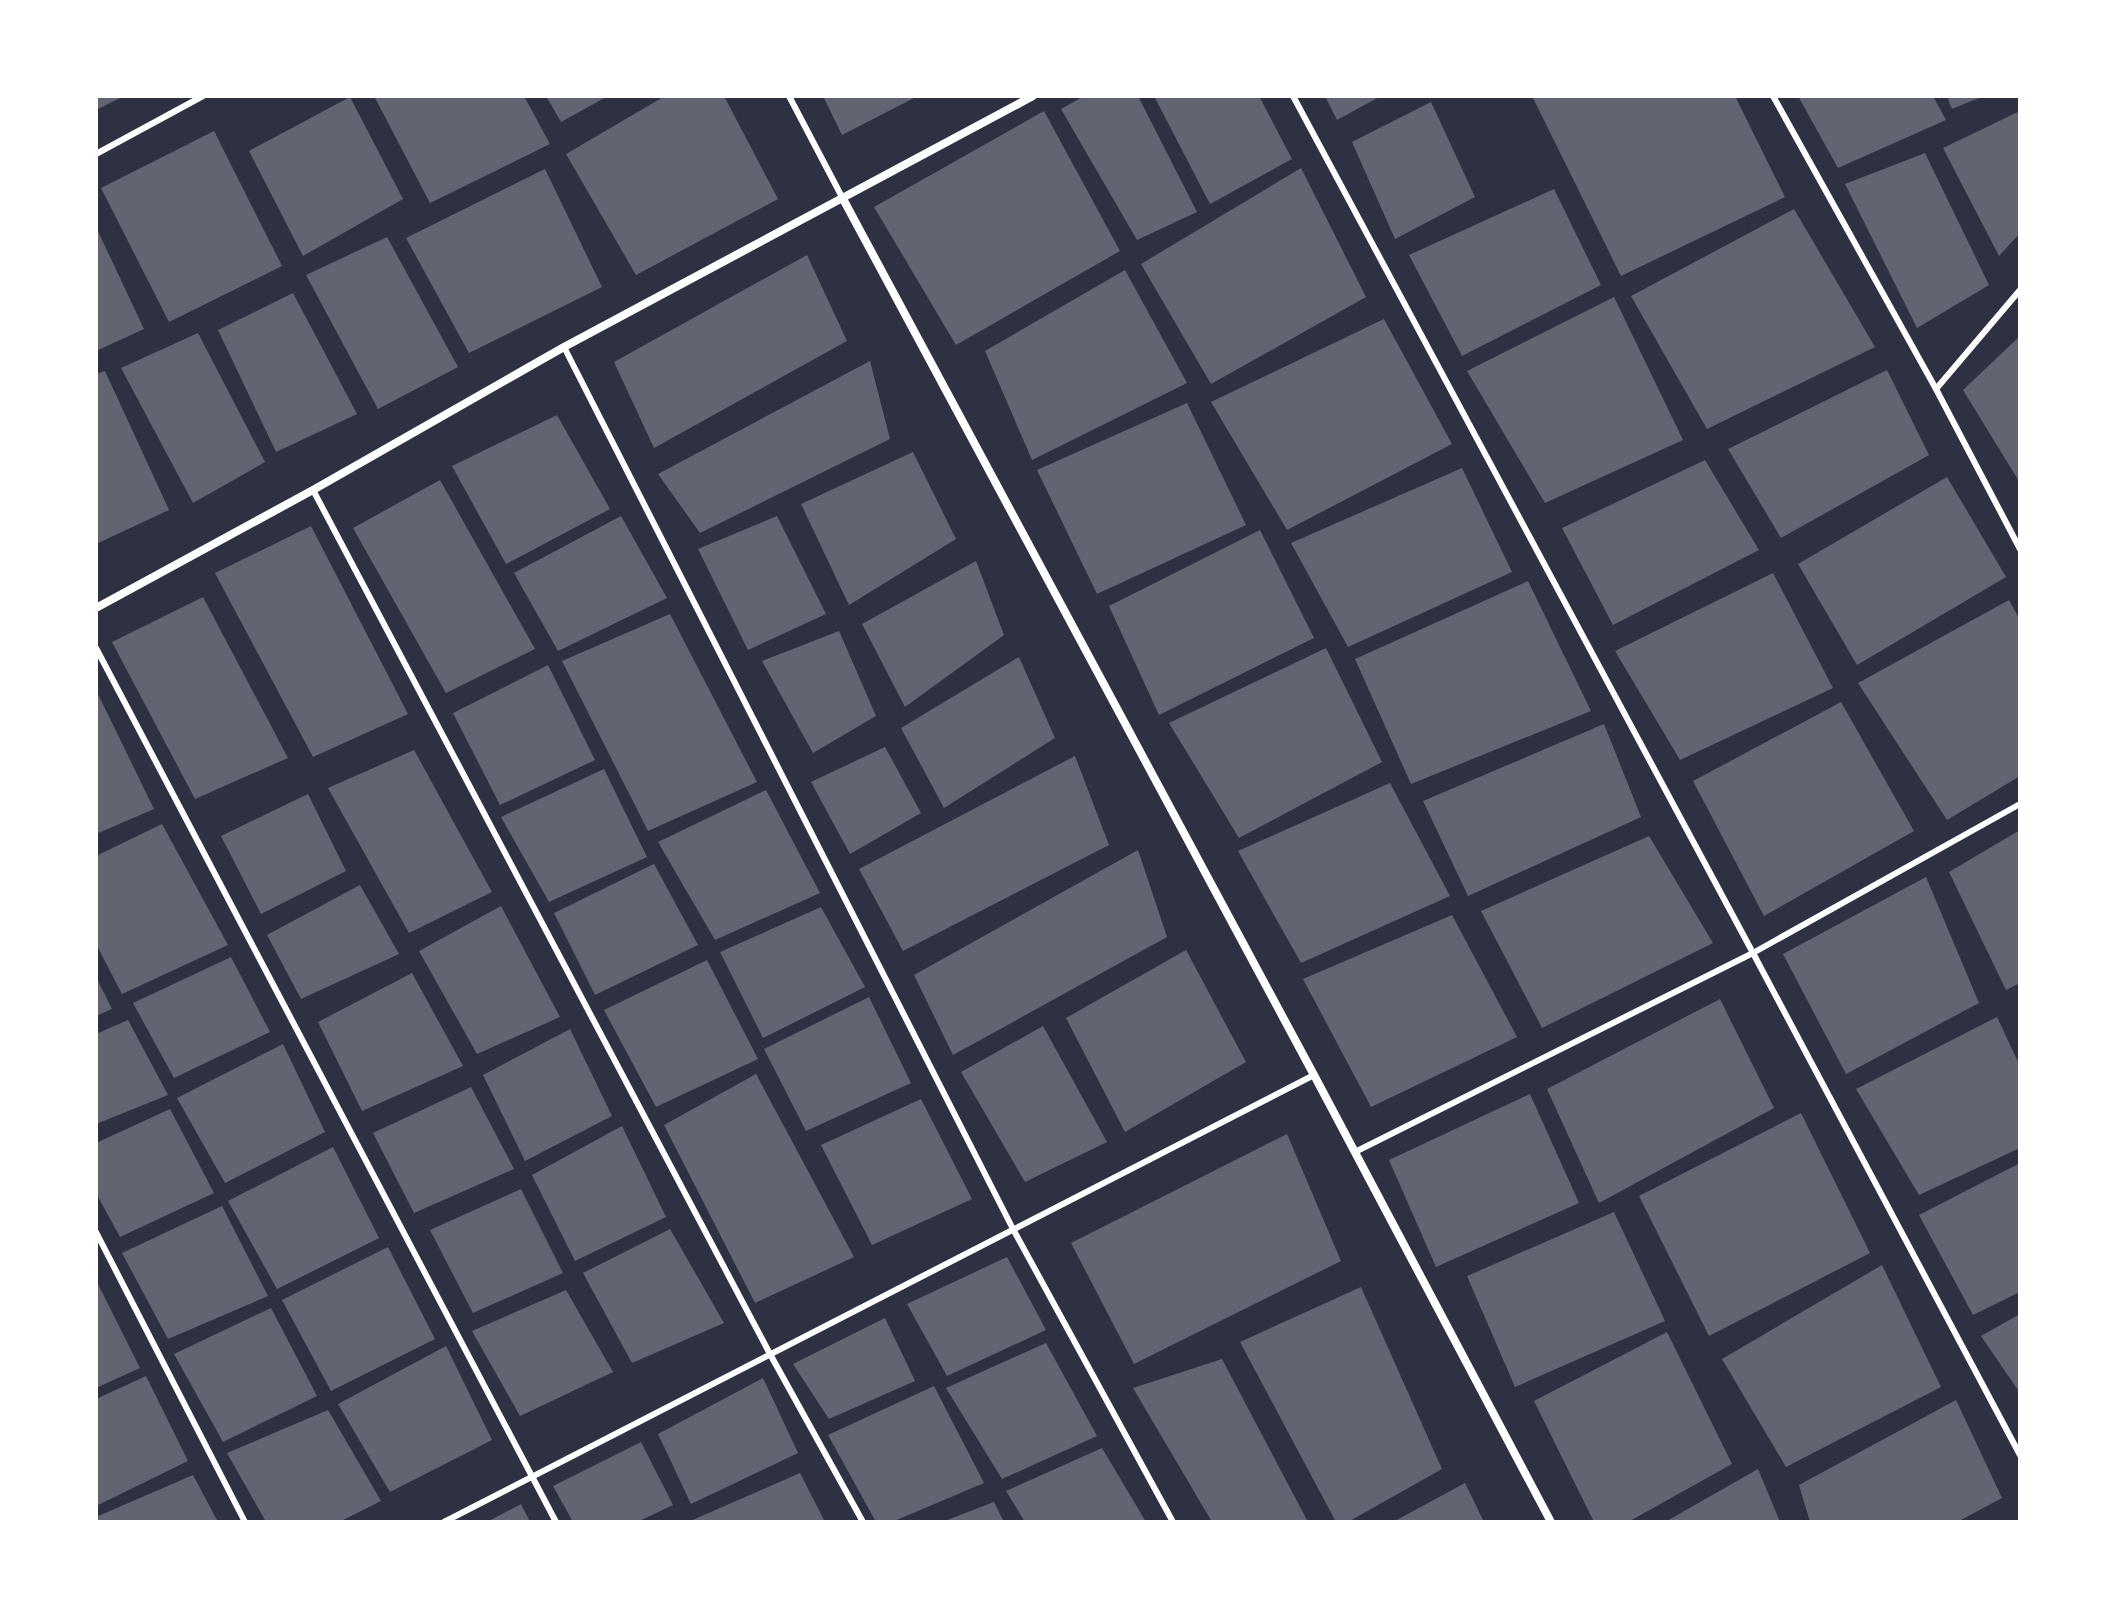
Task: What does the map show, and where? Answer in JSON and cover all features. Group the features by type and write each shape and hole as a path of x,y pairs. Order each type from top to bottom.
{"street":[{"path":"96,608 313,490 564,347 1033,96"},
{"path":"842,197 1551,1522"}],"lane":[{"path":"96,154 203,96"},
{"path":"789,96 842,197"},
{"path":"1293,96 2020,1455"},
{"path":"1773,96 1936,389 2020,549"},
{"path":"1936,389 2020,290"},
{"path":"564,347 1013,1229 1173,1522"},
{"path":"313,490 770,1354 863,1522"},
{"path":"96,648 556,1522"},
{"path":"1355,1152 1753,953 2020,804"},
{"path":"444,1522 1314,1075"},
{"path":"96,1232 245,1522"}],"building":[{"path":"96,96 124,96 96,110"},
{"path":"374,96 524,96 550,144 430,203"},
{"path":"546,96 608,96 561,122"},
{"path":"665,96 724,96 778,199 636,275 566,154"},
{"path":"823,96 918,96 842,135"},
{"path":"1084,96 1138,96 1197,212 1137,240 1061,109"},
{"path":"1154,96 1259,96 1292,159 1210,204"},
{"path":"1325,96 1381,96 1337,120"},
{"path":"1532,96 1735,96 1785,197 1621,276"},
{"path":"1798,96 1933,96 1946,120 1838,168"},
{"path":"1947,96 1984,96 1952,109"},
{"path":"350,97 403,199 303,256 249,151"},
{"path":"1431,102 1475,197 1395,239 1352,142"},
{"path":"1044,111 1120,251 956,345 874,207"},
{"path":"2020,111 2020,233 1999,256 1943,148"},
{"path":"214,131 282,266 169,322 101,188"},
{"path":"1925,153 1989,285 1917,328 1845,184"},
{"path":"1301,168 1366,297 1211,384 1141,264"},
{"path":"545,169 602,287 469,353 406,238"},
{"path":"1554,189 1601,285 1462,356 1409,255"},
{"path":"1794,209 1875,347 1707,429 1631,296"},
{"path":"96,227 144,329 96,351"},
{"path":"387,237 458,367 378,409 306,275"},
{"path":"807,255 847,341 654,448 614,362"},
{"path":"1125,270 1187,383 1032,460 985,351"},
{"path":"293,293 357,414 276,452 218,330"},
{"path":"1614,297 1683,440 1545,503 1467,371"},
{"path":"1384,319 1452,444 1287,530 1211,402"},
{"path":"198,333 265,462 193,503 121,368"},
{"path":"2020,336 2020,483 1963,390"},
{"path":"870,361 890,439 700,533 658,474"},
{"path":"1887,370 1929,455 1781,538 1728,449"},
{"path":"105,371 169,510 96,544 96,374"},
{"path":"1187,403 1246,525 1097,594 1037,470"},
{"path":"557,415 610,509 506,564 452,466"},
{"path":"913,452 956,539 849,605 801,504"},
{"path":"1705,460 1759,550 1613,625 1562,528"},
{"path":"1462,468 1512,572 1348,647 1291,543"},
{"path":"1947,477 2006,577 1857,665 1798,564"},
{"path":"440,480 535,649 446,693 353,528"},
{"path":"621,516 667,598 558,651 514,573"},
{"path":"777,516 826,614 748,650 698,549"},
{"path":"311,526 408,714 313,757 215,573"},
{"path":"1260,530 1314,638 1159,715 1109,606"},
{"path":"976,561 1004,635 905,707 862,624"},
{"path":"1773,573 1833,688 1680,760 1615,651"},
{"path":"1528,581 1591,711 1411,784 1355,659"},
{"path":"203,597 288,758 195,799 112,642"},
{"path":"2009,600 2020,620 2020,776 1947,820 1858,683"},
{"path":"670,614 757,782 648,831 562,661"},
{"path":"839,631 876,716 813,753 762,661"},
{"path":"1326,648 1382,762 1239,838 1169,723"},
{"path":"1019,657 1055,738 944,808 901,728"},
{"path":"548,665 595,760 500,805 453,713"},
{"path":"96,690 154,809 96,834"},
{"path":"1841,702 1914,831 1764,916 1693,781"},
{"path":"1604,724 1641,817 1468,896 1423,801"},
{"path":"885,747 921,813 850,854 811,782"},
{"path":"414,750 492,892 409,933 328,788"},
{"path":"1075,756 1109,845 903,951 859,869"},
{"path":"604,769 647,857 549,902 501,817"},
{"path":"1390,783 1450,896 1301,963 1238,851"},
{"path":"766,790 820,893 715,940 658,842"},
{"path":"308,794 346,871 261,914 221,836"},
{"path":"162,824 228,945 122,994 96,944 96,856"},
{"path":"2020,830 2020,983 2006,990 1949,872"},
{"path":"1649,836 1713,943 1542,1028 1481,911"},
{"path":"1138,850 1167,937 953,1055 914,975"},
{"path":"654,864 698,945 595,995 554,913"},
{"path":"1926,877 1979,1003 1846,1074 1783,954"},
{"path":"360,885 399,954 301,999 267,935"},
{"path":"501,906 560,1017 477,1054 419,951"},
{"path":"821,907 865,987 763,1038 720,952"},
{"path":"1452,915 1517,1037 1371,1107 1303,979"},
{"path":"1186,950 1246,1062 1125,1132 1066,1018"},
{"path":"231,957 270,1032 174,1078 133,1003"},
{"path":"707,960 758,1059 656,1107 604,1010"},
{"path":"412,973 463,1066 362,1111 318,1022"},
{"path":"96,977 112,1009 96,1016"},
{"path":"869,997 911,1083 806,1131 764,1049"},
{"path":"1720,999 1774,1108 1599,1203 1547,1089"},
{"path":"1997,1017 2020,1066 2020,1148 1919,1195 1856,1089"},
{"path":"128,1020 168,1095 96,1124 96,1034"},
{"path":"1043,1026 1107,1142 1025,1182 961,1072"},
{"path":"570,1029 612,1116 525,1161 483,1075"},
{"path":"283,1044 325,1132 225,1183 177,1098"},
{"path":"756,1074 854,1257 755,1303 664,1125"},
{"path":"471,1087 514,1169 414,1213 373,1133"},
{"path":"1530,1094 1579,1203 1436,1267 1389,1160"},
{"path":"921,1099 972,1199 872,1245 821,1145"},
{"path":"170,1109 214,1193 120,1237 96,1193 96,1143"},
{"path":"1801,1113 1870,1253 1709,1336 1639,1196"},
{"path":"622,1126 666,1217 575,1261 532,1175"},
{"path":"1287,1134 1341,1261 1134,1364 1071,1243"},
{"path":"333,1147 379,1238 277,1289 228,1201"},
{"path":"2020,1163 2020,1292 1973,1315 1919,1215"},
{"path":"521,1189 563,1273 473,1313 430,1230"},
{"path":"222,1206 268,1296 168,1339 122,1253"},
{"path":"1614,1212 1665,1321 1515,1387 1467,1276"},
{"path":"670,1229 724,1323 632,1363 583,1273"},
{"path":"388,1247 435,1339 331,1391 282,1300"},
{"path":"1007,1257 1046,1330 947,1376 907,1304"},
{"path":"1882,1265 1941,1387 1786,1467 1722,1359"},
{"path":"96,1280 140,1368 96,1388"},
{"path":"1361,1287 1442,1469 1348,1522 1336,1522 1240,1342"},
{"path":"566,1290 613,1372 520,1416 472,1331"},
{"path":"271,1308 317,1396 223,1442 174,1354"},
{"path":"2020,1314 2020,1393 1981,1336"},
{"path":"885,1318 915,1381 829,1419 793,1364"},
{"path":"1667,1332 1732,1464 1628,1522 1594,1522 1534,1401"},
{"path":"1046,1343 1097,1436 1002,1479 946,1388"},
{"path":"446,1346 492,1440 390,1492 338,1404"},
{"path":"1222,1359 1308,1522 1212,1522 1133,1388"},
{"path":"146,1376 188,1461 96,1506 96,1399"},
{"path":"763,1378 798,1453 691,1504 658,1434"},
{"path":"934,1386 984,1483 892,1522 876,1522 828,1435"},
{"path":"1956,1400 2002,1498 1957,1522 1810,1522 1799,1485"},
{"path":"328,1410 381,1501 339,1522 266,1522 227,1453"},
{"path":"641,1442 673,1505 637,1522 573,1522 553,1486"},
{"path":"1102,1448 1146,1522 1025,1522 1006,1491"},
{"path":"1758,1469 1780,1522 1665,1522"},
{"path":"800,1473 825,1522 688,1522"},
{"path":"193,1475 218,1522 96,1522 96,1517"},
{"path":"1465,1483 1484,1522 1393,1522"},
{"path":"994,1502 1004,1522 942,1522"},
{"path":"521,1504 530,1522 487,1522"}]}
